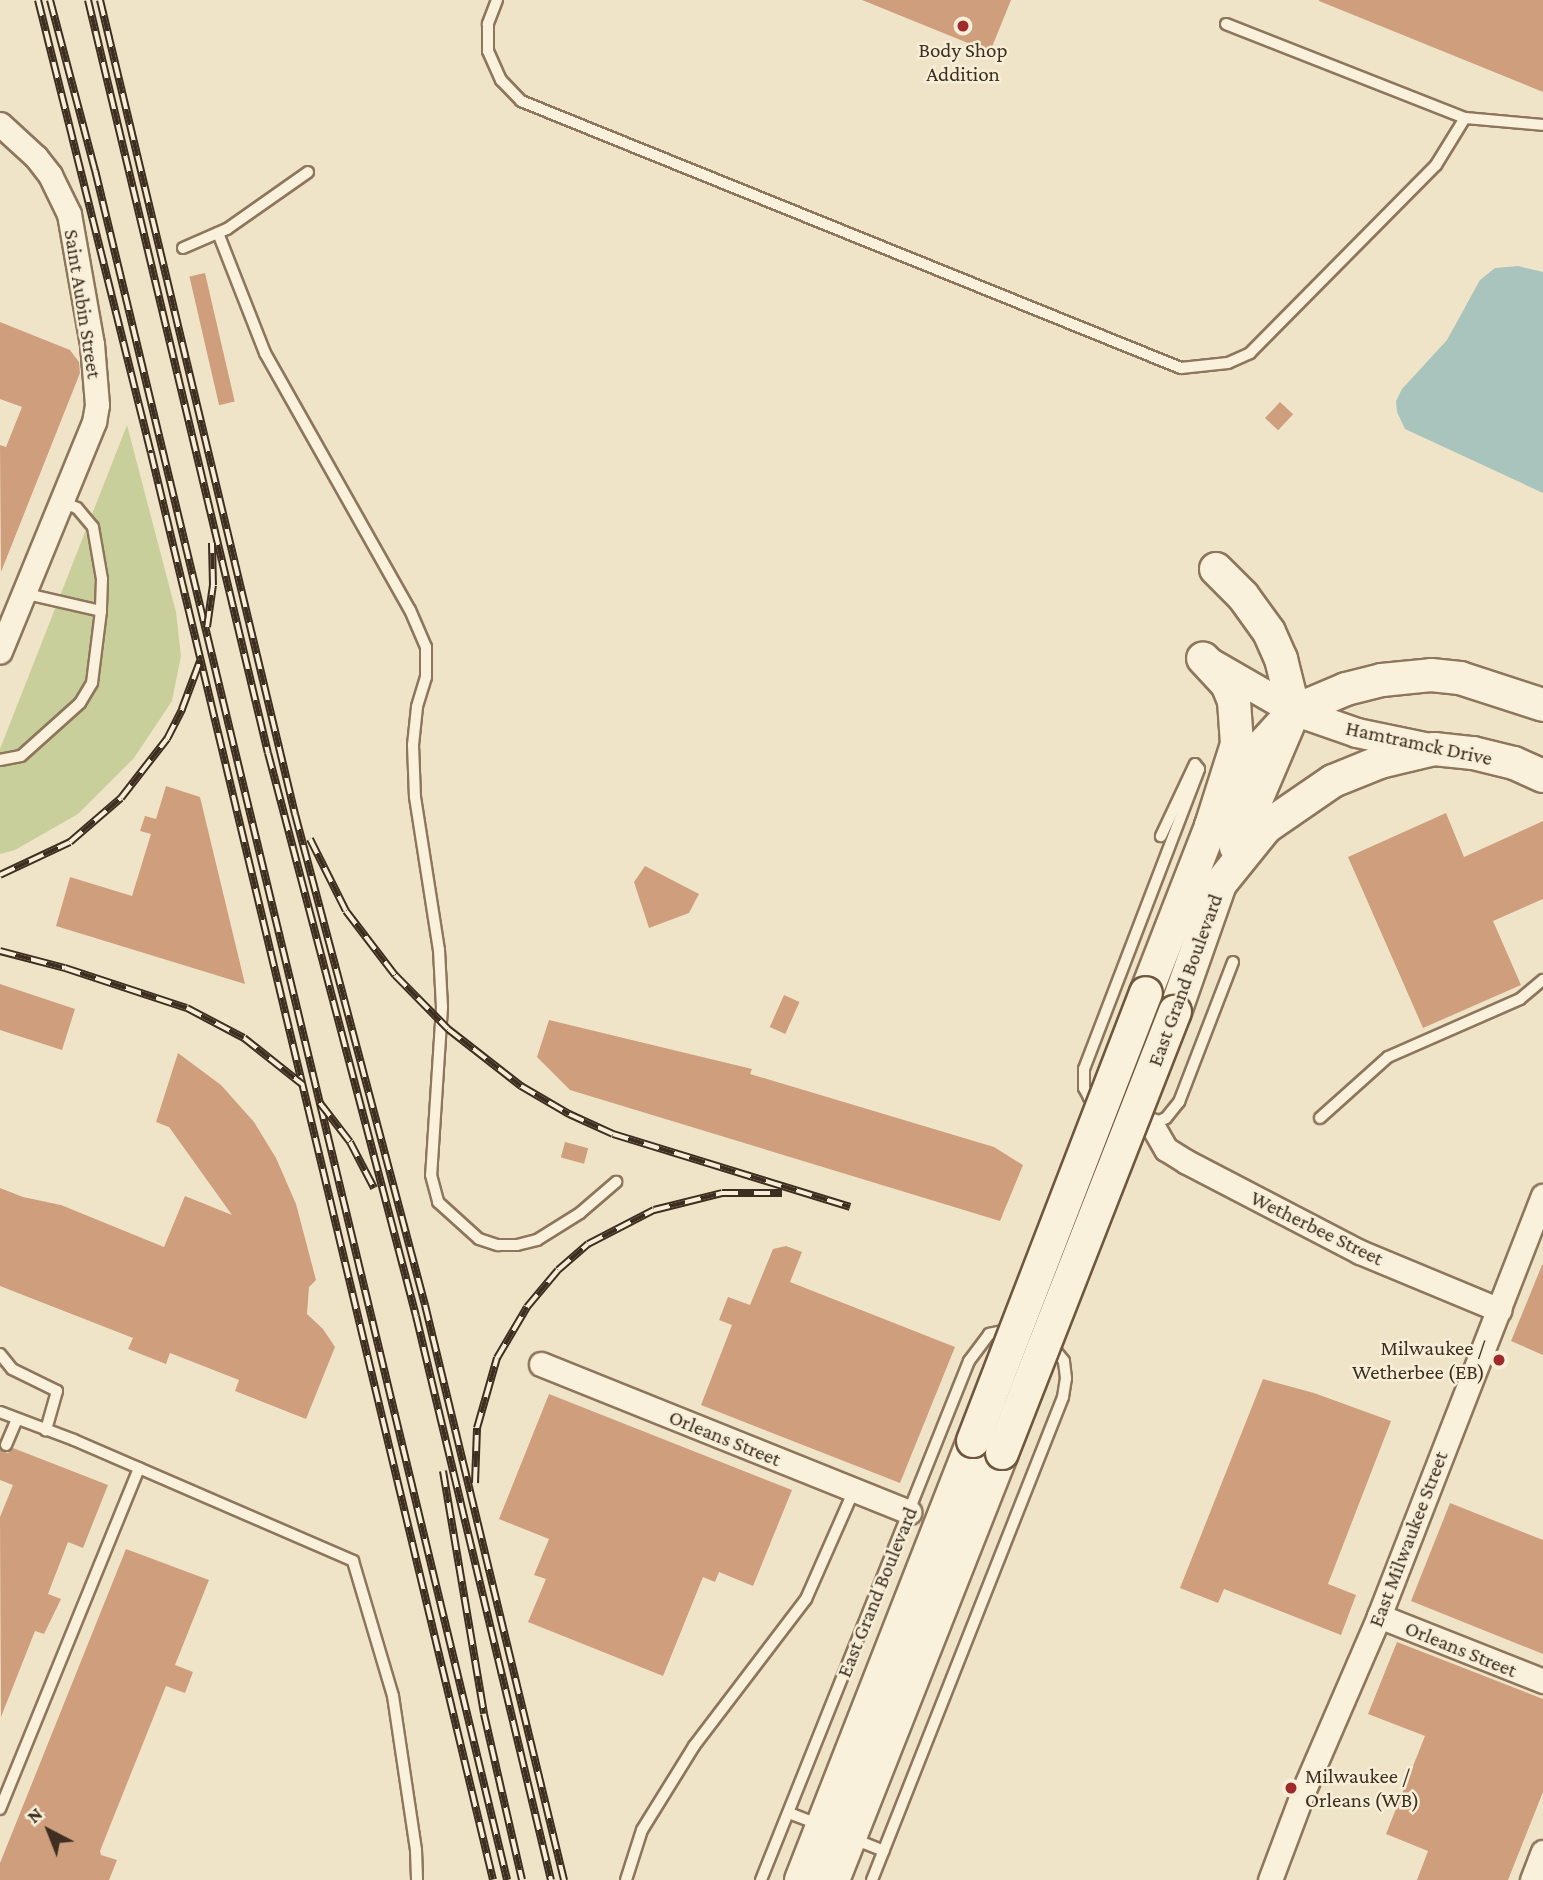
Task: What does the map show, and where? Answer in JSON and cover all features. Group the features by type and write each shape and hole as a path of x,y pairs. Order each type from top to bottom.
{"main road":[{"path":"1216,569 1242,596 1269,632 1281,659 1294,711 1220,884"},
{"path":"1203,658 1227,684 1238,722 1237,744 1211,826"},
{"path":"1211,826 1233,782 1248,761 1294,711 1360,685 1404,676 1460,678 1532,701"},
{"name":"East Grand Boulevard","path":"801,1880 837,1832 1002,1453 1175,1012 1220,884 1266,827 1333,781 1380,762 1434,749"},
{"name":"Hamtramck Drive","path":"1434,749 1504,761 1543,776"},
{"name":"East Grand Boulevard","path":"833,1880 837,1832 973,1441 1211,826"}],"street":[{"name":"Saint Aubin Street","path":"0,124 36,157 69,214 92,344 97,405 94,422 0,651"},
{"name":"Hamtramck Drive","path":"1203,658 1294,711 1357,733 1434,749"},
{"name":"Wetherbee Street","path":"1152,1125 1166,1149 1187,1162 1360,1252 1499,1310"},
{"name":"East Milwaukee Street","path":"1270,1880 1303,1792 1379,1616 1543,1196"},
{"name":"Orleans Street","path":"541,1364 909,1512"},
{"name":"Orleans Street","path":"1379,1616 1543,1681"},
{"path":"1532,1880 1543,1852"}],"lane":[{"path":"497,0 488,24 488,51 501,80 521,101 1181,368 1228,363 1250,353 1436,165 1465,118"},
{"path":"1226,24 1465,118 1543,125"},
{"path":"183,248 218,233 308,172"},
{"path":"218,233 265,353 410,610 426,647 426,677 417,707 413,745 415,797 439,950 442,1007 431,1175 438,1202 479,1239 498,1245 517,1245 537,1240 580,1213 616,1182"},
{"path":"0,760 21,756 89,693 101,611 102,579 93,527 77,508 62,502"},
{"path":"23,593 101,611"},
{"path":"1152,1125 1128,1123 1097,1105 1084,1088 1084,1069 1199,769 1195,764 1161,836"},
{"name":"East Grand Boulevard","path":"1152,1125 1166,1118 1179,1102 1233,962"},
{"path":"1320,1118 1388,1057 1521,999 1543,980"},
{"name":"East Grand Boulevard","path":"761,1880 969,1361 982,1339 995,1331 1012,1329 1031,1334 1056,1349 1066,1370 1063,1397 872,1880"},
{"path":"0,1354 12,1369 57,1391 46,1430"},
{"path":"0,1412 139,1468 353,1561 393,1696 416,1850 417,1880"},
{"path":"6,1445 17,1419"},
{"path":"0,1810 139,1468"},
{"path":"626,1880 642,1830 694,1745 806,1599 829,1552 854,1490"},
{"path":"789,1812 884,1851"}],"green space":[{"path":"127,425 176,612 181,656 172,701 134,758 78,814 15,850 0,854 0,749"}],"water":[{"path":"1518,266 1543,272 1543,493 1405,429 1397,412 1396,401 1402,389 1447,340 1480,280 1495,268"}],"building":[{"name":"Body Shop Addition","path":"862,0 1011,0 990,52"},
{"path":"1543,0 1543,92 1319,1"},
{"path":"205,273 235,402 219,405 189,277"},
{"path":"0,322 70,350 79,362 80,373 1,572 0,445 6,447 22,407 0,399"},
{"path":"1280,402 1293,414 1278,430 1265,418"},
{"path":"166,786 200,797 245,984 56,926 70,877 132,896 151,834 140,831 145,816 156,819"},
{"path":"1446,813 1464,857 1543,821 1543,899 1493,921 1521,985 1423,1028 1348,857"},
{"path":"645,866 699,894 689,913 649,928 634,882"},
{"path":"0,984 75,1009 62,1050 0,1030"},
{"path":"784,995 800,1002 785,1034 770,1027"},
{"path":"549,1020 752,1069 750,1074 994,1147 1023,1165 1000,1221 570,1090 537,1057"},
{"path":"178,1053 221,1085 254,1122 276,1158 296,1204 316,1280 309,1287 307,1314 323,1329 335,1347 306,1419 235,1391 239,1380 170,1353 166,1364 128,1349 133,1338 0,1286 0,1188 23,1197 61,1205 164,1247 185,1196 232,1215 169,1127 156,1122"},
{"path":"565,1142 588,1148 584,1164 561,1157"},
{"path":"786,1246 802,1252 790,1282 955,1347 900,1483 701,1405 732,1325 719,1320 728,1297 750,1305 773,1249"},
{"path":"1543,1265 1543,1355 1511,1341"},
{"path":"1263,1379 1314,1393 1391,1421 1328,1584 1356,1595 1341,1635 1224,1589 1218,1603 1180,1588"},
{"path":"549,1394 792,1490 753,1586 719,1572 715,1582 703,1577 663,1676 528,1622 546,1579 534,1575 549,1539 499,1519"},
{"path":"13,1448 108,1485 83,1548 68,1542 48,1594 61,1599 44,1634 35,1631 1,1717 0,1517 13,1485 0,1480 0,1450 8,1453"},
{"path":"1450,1503 1543,1540 1543,1654 1411,1601"},
{"path":"126,1549 209,1580 175,1665 193,1672 185,1693 166,1686 100,1851 101,1855 117,1860 109,1880 0,1880 0,1863"},
{"path":"1397,1642 1543,1699 1543,1792 1508,1880 1417,1880 1428,1851 1386,1834 1425,1736 1368,1714"}],"railway":[{"path":"38,0 151,453 493,1880"},
{"path":"50,0 95,170 507,1880"},
{"path":"88,0 268,753 416,1316 551,1880"},
{"path":"100,0 295,814 425,1305 564,1880"},
{"path":"207,627 213,585 212,543"},
{"path":"0,875 70,842 121,798 167,739 182,709 200,661"},
{"path":"310,839 346,911 395,975 448,1029 521,1086 569,1114 613,1134 850,1207"},
{"path":"0,951 65,968 187,1008 244,1038 303,1085"},
{"path":"320,1103 350,1142 374,1188"},
{"path":"475,1483 477,1428 497,1358 527,1307 558,1270 588,1244 654,1210 722,1193 782,1193"},
{"path":"443,1471 484,1714 522,1880"}],"place":[{"name":"Body Shop Addition","path":"963,26"},
{"name":"Milwaukee / Wetherbee (EB)","path":"1499,1360"},
{"name":"Milwaukee / Orleans (WB)","path":"1291,1788"}]}
